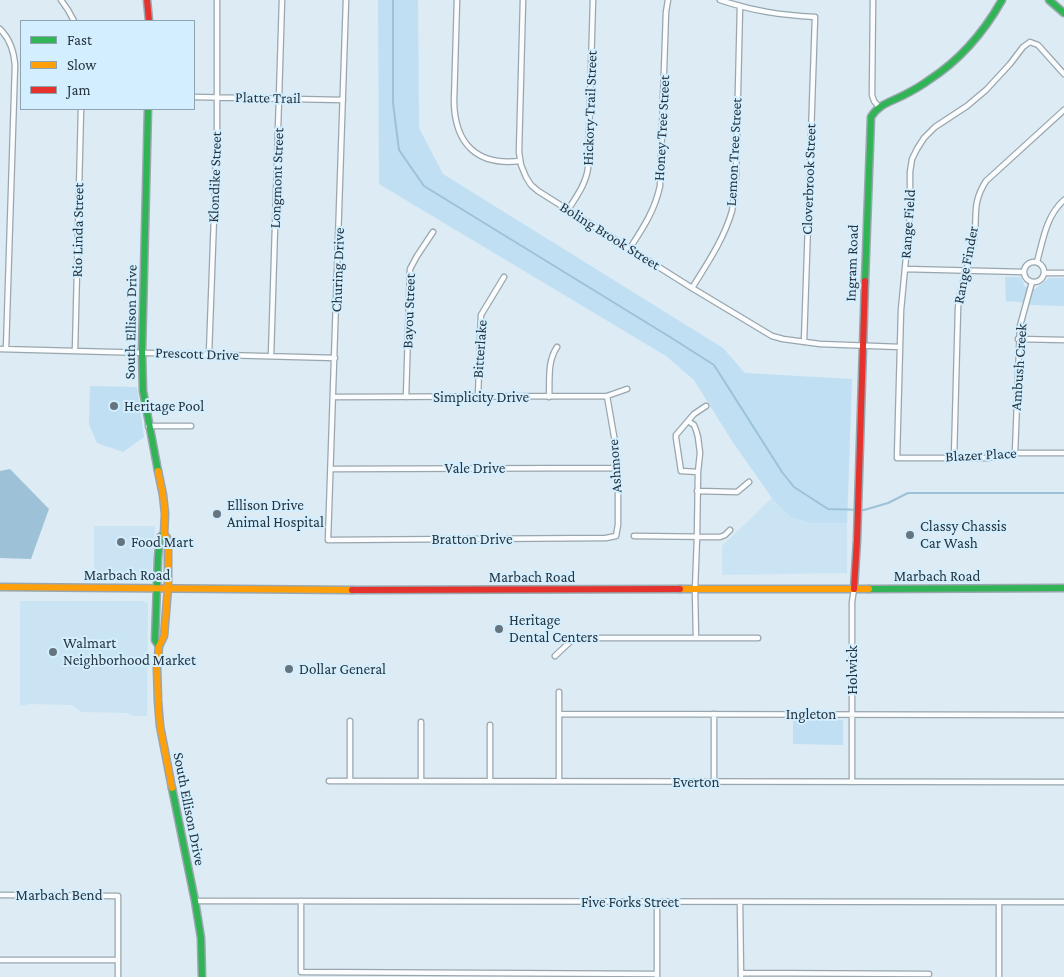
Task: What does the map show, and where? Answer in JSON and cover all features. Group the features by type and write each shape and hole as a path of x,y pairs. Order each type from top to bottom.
{"street":[{"path":"62,0 73,20"},
{"path":"147,0 149,20"},
{"name":"Klondike Street","path":"209,354 216,144 217,0"},
{"name":"Longmont Street","path":"271,356 282,0"},
{"name":"Churing Drive","path":"328,540 346,0"},
{"path":"457,0 454,102 457,128 466,143 474,152 482,157 498,162 520,161"},
{"name":"Boling Brook Street","path":"523,0 518,152 526,177 535,188 692,288 767,333 783,339 820,344 900,347"},
{"name":"Hickory Trail Street","path":"568,210 583,185 588,168 593,0"},
{"name":"Honey Tree Street","path":"630,248 650,214 660,186 668,0"},
{"path":"720,0 740,6"},
{"path":"873,0 872,95 879,107 924,84 947,68 974,42 993,18 1002,0"},
{"path":"1049,0 1064,13"},
{"name":"Cloverbrook Street","path":"740,6 776,14 814,17 804,342"},
{"name":"Lemon Tree Street","path":"692,288 718,245 732,211 736,176 740,6"},
{"path":"0,28 12,45 15,65 3,349"},
{"name":"Range Field","path":"897,458 900,347 910,215 910,172 912,159 924,138 935,127 967,106 986,90 1023,47 1030,42 1038,45 1064,74"},
{"name":"Platte Trail","path":"195,97 343,100"},
{"name":"Ingram Road","path":"854,589 869,125 873,113 879,107"},
{"name":"Rio Linda Street","path":"75,351 81,110"},
{"name":"South Ellison Drive","path":"148,110 142,352 143,391 148,426 163,495 165,514 164,534 167,538 168,556 168,588 164,636 159,646 157,696 160,726 201,938 202,977"},
{"name":"Range Finder","path":"954,458 959,297 974,242 975,211 980,190 986,180 1064,110"},
{"path":"1037,262 1050,217 1064,200"},
{"name":"Bayou Street","path":"406,397 410,269 433,232"},
{"path":"1037,262 1042,266 1044,273 1039,281 1032,282 1026,278 1024,272 1027,265 1037,262"},
{"path":"905,269 1024,272"},
{"path":"1044,273 1064,273"},
{"name":"Bitterlake","path":"478,397 481,315 504,277"},
{"name":"Ambush Creek","path":"1015,453 1018,339 1032,282"},
{"path":"1018,339 1064,340"},
{"path":"550,397 550,363 557,347"},
{"name":"Prescott Drive","path":"3,349 335,358"},
{"name":"Simplicity Drive","path":"334,397 607,396 627,388"},
{"name":"Ashmore","path":"607,396 618,468 618,525 616,536"},
{"path":"698,472 681,471 676,435 694,414 706,406"},
{"path":"688,421 694,425 700,453 695,590 696,638"},
{"path":"148,426 191,426"},
{"name":"Blazer Place","path":"897,458 987,458 1015,453 1064,453"},
{"name":"Vale Drive","path":"331,469 618,468"},
{"path":"698,491 737,492 749,482"},
{"path":"634,536 720,537 730,530"},
{"name":"South Ellison Drive","path":"159,646 155,640 158,556 160,537 164,534"},
{"name":"Bratton Drive","path":"328,540 606,538 616,536"},
{"path":"158,556 168,556"},
{"name":"Marbach Road","path":"0,587 695,590 1064,588"},
{"name":"Holwick","path":"852,782 852,602 854,589"},
{"path":"554,656 573,640 581,638 758,638"},
{"path":"559,692 559,781"},
{"name":"Ingleton","path":"559,714 1064,715"},
{"path":"714,714 714,782"},
{"path":"350,722 350,781"},
{"path":"420,722 421,781"},
{"path":"490,725 490,781"},
{"name":"Everton","path":"329,781 1064,782"},
{"name":"Marbach Bend","path":"0,895 118,896 118,960"},
{"name":"Five Forks Street","path":"195,901 1064,902"},
{"path":"300,901 302,972 657,975 657,902"},
{"path":"740,902 741,975 929,974"},
{"path":"999,903 999,977"},
{"path":"0,960 118,960 118,977"}],"shaded area":[{"path":"378,0 418,0 419,128 443,174 723,348 745,373 852,379 847,523 809,523 791,517 783,510 772,498 732,441 694,380 666,356 379,184"},
{"path":"1005,277 1020,277 1024,286 1035,289 1049,278 1064,278 1064,306 1032,305 1006,301"},
{"name":"Heritage Pool","path":"90,386 137,387 144,437 123,452 97,443 89,424"},
{"path":"10,469 49,509 31,559 0,558 0,471"},
{"path":"772,498 791,517 801,521 809,523 847,523 847,573 722,575 722,546"},
{"path":"94,526 155,526 152,571 150,574 142,578 94,578"},
{"path":"20,601 143,601 148,603 147,716 134,716 127,713 81,712 72,705 30,704 20,706"},
{"path":"793,719 843,720 843,745 793,744"}],"waterway":[{"path":"393,0 393,103 399,150 424,186 714,365 782,472 794,487 828,509 864,510 888,503 908,493 1064,493"}],"traffic: fast":[{"path":"865,281 871,117 881,107 920,86 951,64 979,34 1002,0"},
{"path":"1049,0 1064,13"},
{"path":"148,110 142,352 143,391 158,471"},
{"path":"159,646 155,640 158,557 160,537 164,534"},
{"path":"869,589 1064,588"},
{"path":"172,788 201,938 202,977"}],"traffic: slow":[{"path":"158,471 165,514 164,534 167,538 168,548 168,588 164,636 159,646 157,668 158,701 160,726 172,788"},
{"path":"0,587 352,590"},
{"path":"680,589 869,589"}],"traffic: jam":[{"path":"147,0 149,20"},
{"path":"854,589 865,281"},
{"path":"352,590 680,589"}],"place":[{"name":"Heritage Pool","path":"114,406"},
{"name":"Ellison Drive Animal Hospital","path":"217,514"},
{"name":"Classy Chassis Car Wash","path":"910,535"},
{"name":"Food Mart","path":"121,542"},
{"name":"Heritage Dental Centers","path":"499,629"},
{"name":"Walmart Neighborhood Market","path":"53,652"},
{"name":"Dollar General","path":"289,669"}]}
